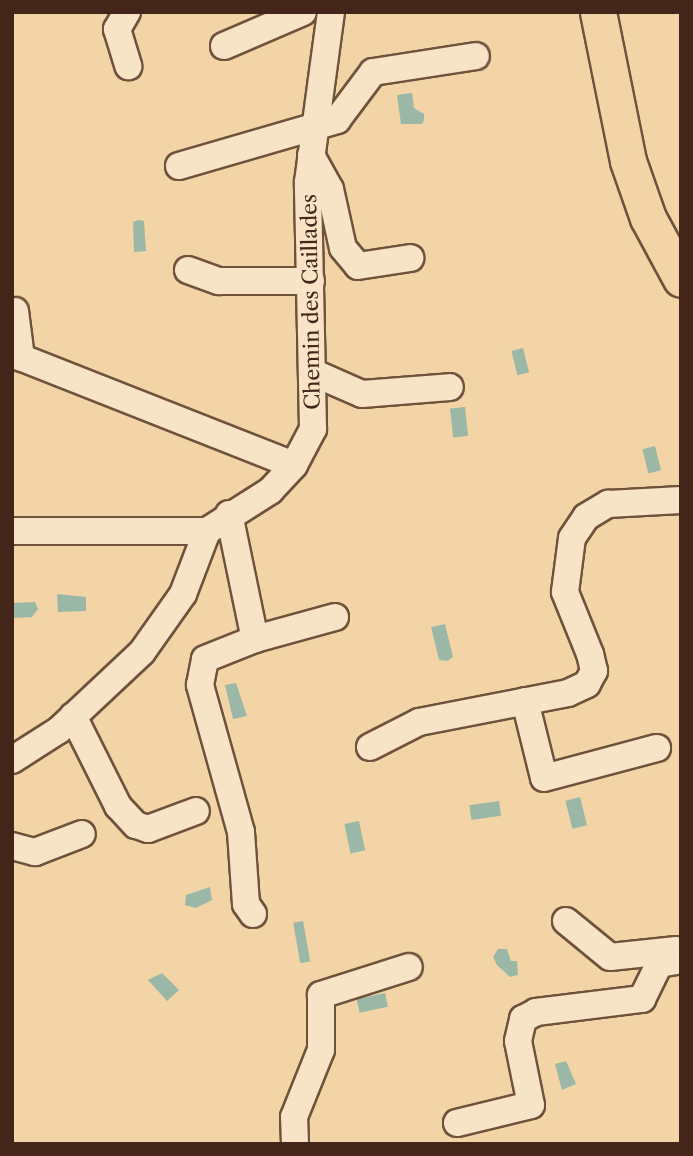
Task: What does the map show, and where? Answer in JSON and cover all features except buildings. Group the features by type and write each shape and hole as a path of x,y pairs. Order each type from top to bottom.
{"main road":[{"path":"598,12 628,161 648,218 681,279"}],"street":[{"path":"127,12 117,29 128,66"},
{"path":"224,46 303,12"},
{"name":"Chemin des Caillades","path":"207,531 229,514 270,491 294,465 313,429 313,142 331,12"},
{"path":"179,166 313,142 337,120 373,72 476,56"},
{"path":"313,142 330,189 343,248 358,266 410,258"},
{"path":"188,270 219,281 311,281"},
{"path":"15,311 17,356 294,465"},
{"path":"314,373 362,394 450,387"},
{"path":"370,747 419,722 568,694 587,684 594,671 565,592 572,538 586,517 608,504 681,500"},
{"path":"229,514 255,639"},
{"path":"12,531 207,531 183,594 142,652 73,716 12,760"},
{"path":"253,914 246,904 241,832 200,685 205,659 255,639 335,617"},
{"path":"525,701 544,778 657,748"},
{"path":"73,716 118,806 136,825 149,830 196,811"},
{"path":"12,846 35,852 82,834"},
{"path":"566,921 610,957 681,949"},
{"path":"457,1123 531,1104 519,1041 523,1019 536,1012 642,999 659,964 681,960"},
{"path":"295,1144 294,1117 321,1050 321,995 409,967"}],"shaded area":[{"path":"412,93 414,108 424,114 424,120 422,124 401,124 397,95"},
{"path":"144,221 146,251 134,252 133,222"},
{"path":"523,348 529,372 517,375 511,351"},
{"path":"465,407 468,436 453,437 450,409"},
{"path":"655,446 661,470 648,473 642,449"},
{"path":"57,594 86,597 86,611 58,612"},
{"path":"35,602 38,609 32,617 12,618 12,603"},
{"path":"445,624 453,657 447,661 439,660 431,627"},
{"path":"236,683 247,716 233,719 225,685"},
{"path":"580,797 587,825 572,829 565,801"},
{"path":"499,801 501,816 471,820 469,805"},
{"path":"359,821 365,850 351,853 344,824"},
{"path":"210,887 212,900 196,908 185,905 186,895"},
{"path":"303,921 310,961 300,963 293,923"},
{"path":"498,949 507,949 511,961 517,961 518,975 510,977 497,965 493,957"},
{"path":"162,973 179,990 167,1001 148,980"},
{"path":"385,993 388,1007 360,1013 357,999"},
{"path":"566,1061 576,1084 562,1090 555,1064"}]}
